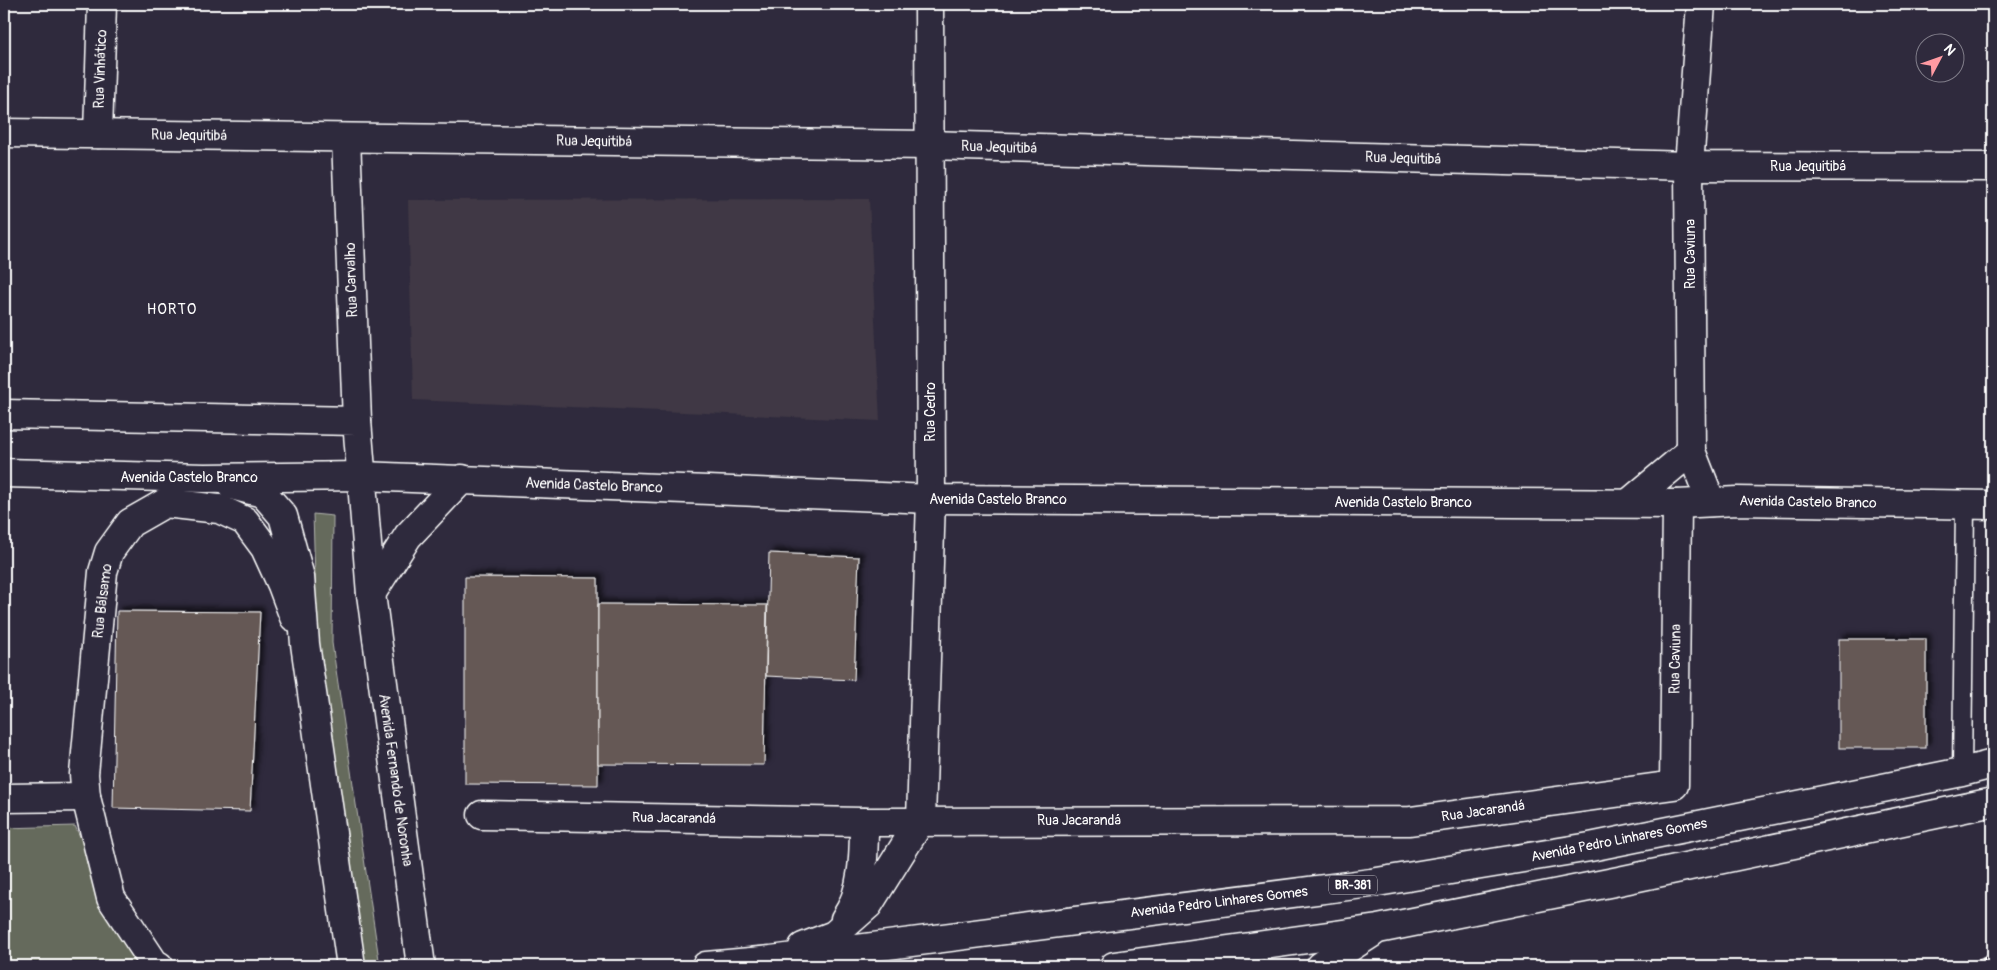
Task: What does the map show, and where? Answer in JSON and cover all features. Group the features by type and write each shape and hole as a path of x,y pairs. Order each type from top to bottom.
{"main road":[{"name":"Rua Vinhático","path":"98,134 102,4"},
{"name":"Rua Cedro","path":"921,820 931,499 928,145 929,4"},
{"name":"Rua Caviuna","path":"1701,4 1689,166 1691,451 1711,502"},
{"name":"Rua Jequitibá","path":"4,132 928,145 1689,166 1993,167"},
{"name":"Rua Carvalho","path":"346,138 357,421 362,476"},
{"path":"4,414 357,421"},
{"path":"1630,503 1691,451"},
{"name":"Avenida Castelo Branco","path":"4,474 205,478 362,476 931,499 1677,504 1737,501 1993,505"},
{"name":"Avenida Fernando de Noronha","path":"362,476 371,594 421,966"},
{"path":"205,478 263,494 283,516 300,577 304,644 351,966"},
{"path":"371,594 408,536 462,479"},
{"name":"Rua Bálsamo","path":"158,966 154,963 111,898 86,797 84,774 103,572 109,552 130,523 165,503 219,509 245,521 265,548 282,585 304,644"},
{"name":"Rua Caviuna","path":"1674,785 1677,504"},
{"name":"Avenida Pedro Linhares Gomes","path":"706,966 771,960 1371,883 1590,847 1962,772 1993,764"},
{"name":"Rua Jacarandá","path":"482,814 864,822 921,820 1410,821 1674,785"},
{"path":"4,798 86,797"},
{"path":"1114,966 1378,929 1619,881 1993,802"},
{"path":"771,960 834,935 868,905 921,820"},
{"path":"834,935 851,910 864,865 864,822"},
{"path":"1321,966 1378,929"}],"lane":[{"path":"1962,772 1966,504"}],"shaded area":[{"path":"869,199 880,421 413,400 408,200"}],"green space":[{"path":"313,514 333,516 332,643 380,966 364,966 317,642"},
{"path":"75,826 141,966 4,966 4,828"}],"building":[{"path":"769,553 859,557 854,680 766,676"},
{"path":"465,577 598,578 598,785 465,784"},
{"path":"598,604 767,605 764,765 598,764"},
{"path":"117,611 260,612 250,811 113,808"},
{"path":"1839,639 1926,639 1926,748 1839,748"}],"railway":[{"path":"1973,966 1993,955"}],"district":[{"name":"HORTO","path":"172,309"}]}
